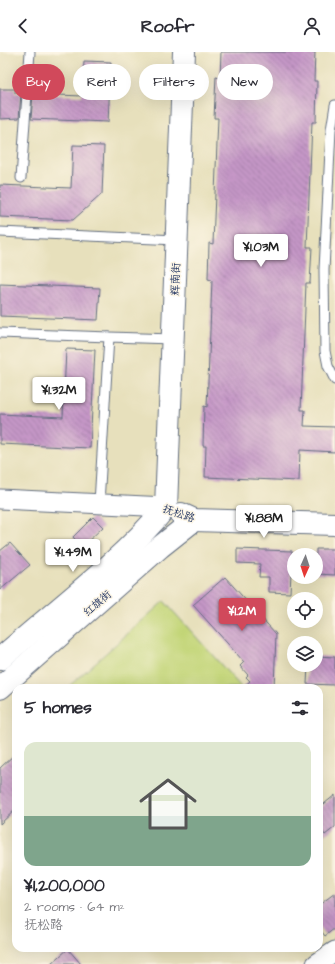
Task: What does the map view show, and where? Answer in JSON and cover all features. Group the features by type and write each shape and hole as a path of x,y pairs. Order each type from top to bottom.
{"street":[{"name":"辉南街","path":"166,507 184,52"},
{"name":"抚松路","path":"0,499 166,507 194,520 335,524"},
{"name":"红旗街","path":"0,658 109,564 150,526 166,507"},
{"name":"红旗街","path":"0,688 160,547 194,520"},
{"path":"316,964 335,951"}],"lane":[{"path":"22,178 30,52"},
{"path":"335,105 331,130 331,206 324,270 325,351 328,366 335,380"},
{"path":"0,232 177,240"},
{"path":"0,333 173,339"},
{"path":"99,503 108,337"}],"green space":[{"path":"164,601 238,684 71,684"}],"building":[{"path":"221,52 315,52 314,81 317,81 316,122 312,122 307,247 312,247 310,283 306,283 301,410 305,410 304,426 335,427 335,452 300,450 299,481 205,477 206,446 203,446 204,406 207,407 212,280 208,279 209,243 213,244 218,118 214,118 216,77 217,100 273,100 273,64 221,64"},
{"path":"84,61 111,62 111,64 84,64"},
{"path":"0,89 12,89 12,100 20,100 19,118 0,119"},
{"path":"65,95 73,96 73,100 109,100 108,122 31,119 33,100 65,100"},
{"path":"73,145 104,146 102,194 73,220 0,217 0,185 71,188"},
{"path":"0,284 100,288 98,320 0,316"},
{"path":"66,349 95,350 90,448 0,444 0,414 63,417"},
{"path":"93,517 103,527 82,547 73,537"},
{"path":"10,543 30,565 0,590 0,551"},
{"path":"237,549 287,551 287,584 290,584 290,592 269,592 269,577 259,577 260,564 237,563"},
{"path":"323,549 335,549 335,575 323,574"},
{"path":"225,577 276,634 274,684 247,684 250,681 246,677 248,675 240,666 244,662 193,605"},
{"path":"323,656 335,657 335,685 307,684 308,672 323,672"},
{"path":"12,757 12,813 0,824 0,768"},
{"path":"335,795 335,827 325,835 323,832 323,805"},
{"path":"335,893 335,928 325,936 323,933 323,902"},
{"path":"65,952 71,952 81,964 51,964"}]}
